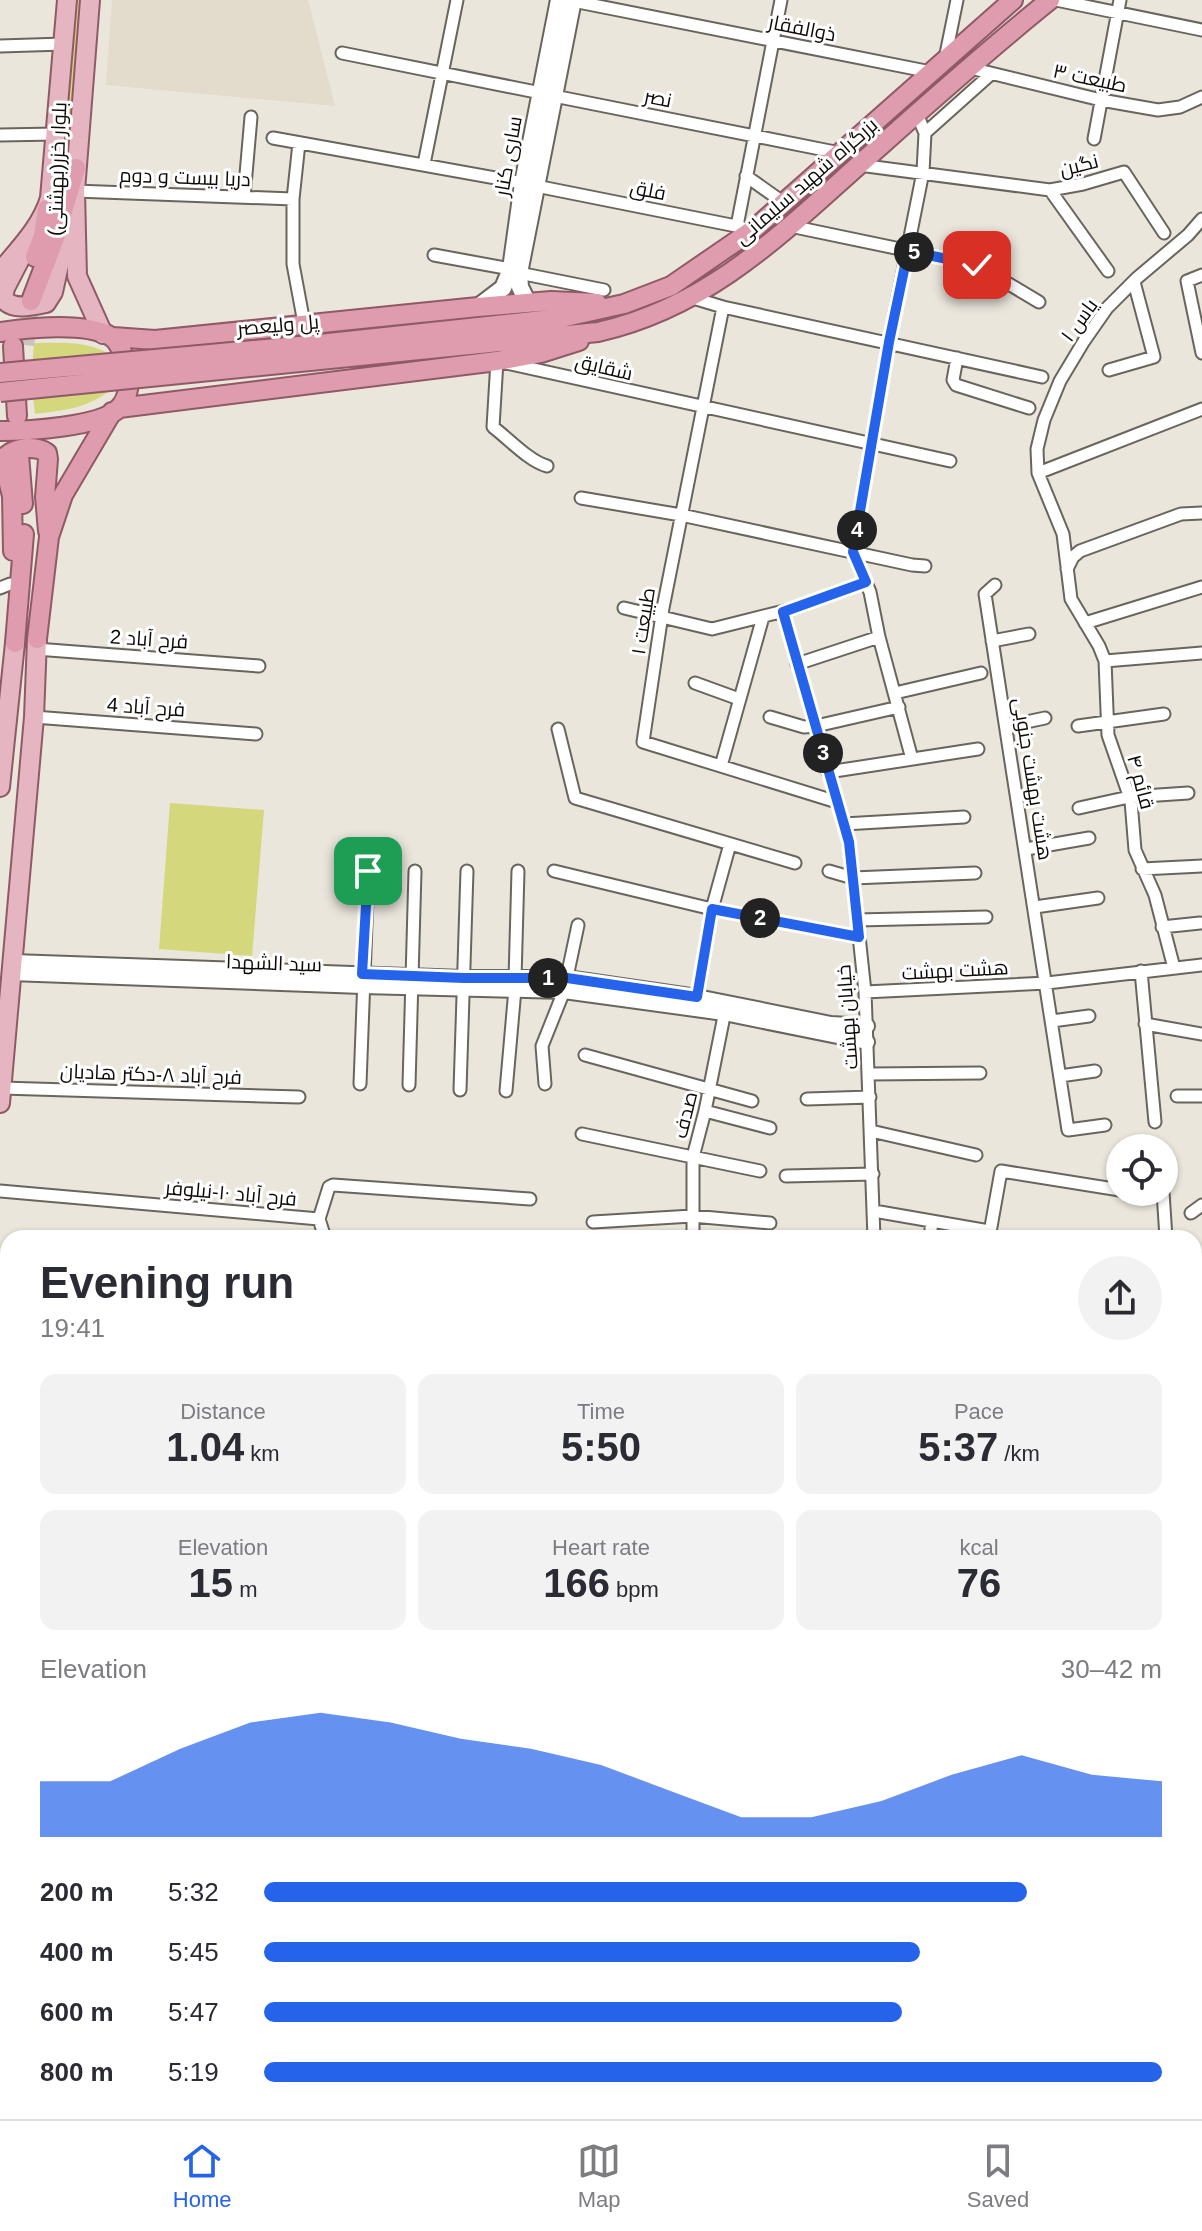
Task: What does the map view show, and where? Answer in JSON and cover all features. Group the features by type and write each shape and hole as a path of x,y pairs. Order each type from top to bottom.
{"highway":[{"name":"بزرگراه شهید سلیمانی","path":"559,327 671,286 745,227 784,203 1013,0"},
{"name":"بزرگراه شهید سلیمانی","path":"559,327 598,332 628,325 693,298 767,246 1050,0"},
{"path":"47,209 26,301 55,238 76,168"},
{"path":"22,416 12,341 60,328 155,340 551,301 624,304"},
{"name":"پل ولیعصر","path":"0,392 310,353 559,327"},
{"path":"0,431 71,424 102,417 116,410 497,361 555,349 598,332"},
{"path":"210,334 198,345 192,360 194,376 203,389 217,397"},
{"path":"36,644 49,537 63,495 128,393 129,374 124,354 108,335"},
{"name":"پل ولیعصر","path":"0,373 310,353"},
{"path":"15,643 5,586 13,551 12,496 4,463 5,457 14,450 37,449 47,453 45,497 49,537"},
{"path":"15,643 24,548 25,455 35,512 36,644"},
{"path":"0,518 13,551"}],"main road":[{"name":"بلوار خزر(بهشتی)","path":"0,272 36,228 47,209 67,0"},
{"name":"بلوار خزر(بهشتی)","path":"90,0 76,168 77,276 108,335"},
{"name":"ساری کنار","path":"478,307 503,288 515,271 547,94 559,0"},
{"name":"ساری کنار","path":"547,94 572,0"},
{"path":"36,228 5,288 3,298 13,306 40,304 49,300 62,251 75,218"},
{"name":"ساری کنار","path":"515,271 528,303"},
{"path":"0,787 15,643"},
{"path":"1,1095 34,717 36,644"}],"street":[{"path":"424,164 457,0"},
{"name":"ذوالفقار","path":"572,0 773,41 938,66"},
{"path":"745,227 746,176 781,0"},
{"path":"938,66 957,0"},
{"path":"1056,0 1202,30"},
{"path":"1094,139 1120,0"},
{"path":"0,46 64,44"},
{"name":"نصر","path":"342,53 840,153"},
{"name":"طبیعت ٣","path":"970,68 1101,100 1158,110 1180,107 1202,97"},
{"path":"925,133 991,74"},
{"path":"912,759 866,582 853,552 889,342 923,172 925,133 917,114"},
{"path":"244,197 251,117"},
{"path":"0,135 56,134"},
{"name":"فلق","path":"273,138 424,164 745,227"},
{"path":"299,143 293,199 293,264 304,323"},
{"name":"نگین","path":"859,165 1050,190 1124,172 1164,233"},
{"path":"746,176 784,203"},
{"path":"1050,190 1108,271"},
{"name":"دریا بیست و دوم","path":"75,191 293,199"},
{"name":"یاس ۱","path":"1038,473 1037,449 1044,420 1060,381 1084,341 1107,308 1202,219"},
{"path":"790,226 977,265 1039,302"},
{"path":"434,255 604,290"},
{"path":"1201,347 1187,281 1202,275"},
{"path":"1109,370 1154,357 1134,282"},
{"path":"693,298 1042,377"},
{"name":"طبیعت ۱","path":"723,307 661,617 643,742 837,802"},
{"path":"957,358 953,380 956,385 1029,408"},
{"path":"497,361 493,427 532,461 547,466"},
{"name":"شقایق","path":"497,361 950,461"},
{"path":"1038,473 1202,409"},
{"name":"قائم ۴","path":"1038,473 1063,534 1071,599 1105,661 1111,745 1129,797 1135,850 1155,895 1174,968"},
{"path":"581,498 681,515 925,566"},
{"path":"1067,570 1080,551 1181,514 1202,513"},
{"path":"624,608 712,629 783,612 866,582"},
{"name":"هشت بهشت جنوبی","path":"995,585 985,594 1068,1130 1105,1125"},
{"path":"1085,623 1202,587"},
{"name":"خیابان بهشت","path":"783,612 849,842 865,992 874,1230"},
{"path":"721,766 763,617"},
{"path":"992,641 1029,634"},
{"path":"797,664 879,637"},
{"name":"فرح آباد 2","path":"36,644 259,666"},
{"path":"1105,661 1202,653"},
{"path":"895,693 981,673"},
{"path":"695,683 739,699"},
{"path":"770,717 804,727 899,707"},
{"path":"1078,726 1164,714"},
{"name":"فرح آباد 4","path":"34,717 256,734"},
{"path":"1007,726 1045,718"},
{"path":"558,729 575,798 795,863"},
{"path":"828,772 978,749"},
{"path":"1079,808 1129,797 1188,793"},
{"path":"844,824 964,817"},
{"path":"1026,849 1089,838"},
{"path":"696,1003 712,909 730,844"},
{"path":"1142,869 1202,866"},
{"path":"360,1084 368,871"},
{"path":"409,1085 415,871"},
{"path":"460,1090 467,871"},
{"path":"506,1091 515,984 518,871"},
{"path":"554,871 712,909 859,937"},
{"path":"829,871 853,878 975,873"},
{"path":"1035,907 1098,898"},
{"path":"857,920 986,917"},
{"path":"1162,927 1200,923"},
{"path":"545,1084 542,1046 566,984 578,925"},
{"name":"هشت بهشت","path":"865,992 1047,983 1202,965"},
{"name":"سید الشهدا","path":"12,967 464,984 566,984 831,1024 867,1026"},
{"path":"1141,971 1155,1122"},
{"name":"سید الشهدا","path":"725,1008 867,1042"},
{"name":"صدف","path":"693,1230 693,1157 725,1008"},
{"path":"1052,1021 1089,1016"},
{"path":"1145,1024 1202,1034"},
{"path":"585,1055 752,1101"},
{"path":"1060,1076 1095,1071"},
{"path":"869,1074 980,1073"},
{"name":"فرح آباد ۸-دکتر هادیان","path":"1,1095 299,1097"},
{"path":"1177,1096 1202,1096"},
{"path":"807,1099 870,1097"},
{"path":"705,1111 770,1128"},
{"path":"871,1131 976,1155"},
{"path":"582,1134 760,1171"},
{"path":"990,1230 1001,1171 1106,1188"},
{"path":"786,1176 873,1174"},
{"name":"فرح آباد ۱۰-نیلوفر","path":"0,1191 319,1219 329,1187 333,1185 530,1199"},
{"path":"1191,1213 1202,1205"},
{"path":"1164,1206 1165,1230"},
{"path":"874,1211 969,1230"},
{"path":"593,1222 692,1216 770,1223"},
{"path":"319,1219 322,1230"},
{"path":"931,1230 932,1221"}],"shaded area":[{"path":"112,0 308,0 335,106 106,85"}],"green space":[{"path":"76,0 80,0 64,192 60,192"},
{"path":"34,343 74,344 103,351 112,356 114,387 87,404 35,414 31,379"},
{"path":"170,803 264,810 252,956 159,949"}],"tunnel":[{"path":"25,345 31,301"}],"route":[{"path":"368,871 362,974 567,978 697,997 712,909 859,937 849,842 783,612 866,582 853,552 908,251 977,265"}]}
